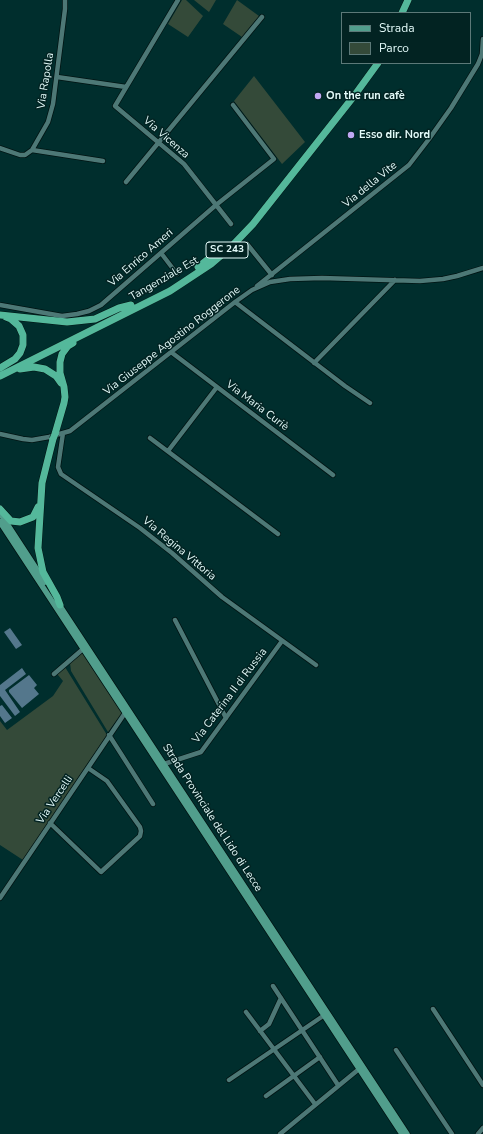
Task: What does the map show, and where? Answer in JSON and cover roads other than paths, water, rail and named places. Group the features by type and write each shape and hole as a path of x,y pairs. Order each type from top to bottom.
{"highway":[{"path":"402,12 408,0"},
{"path":"408,12 414,0"},
{"name":"Tangenziale Est","path":"0,371 165,288 188,275 207,261 232,239 265,203 372,64"},
{"name":"Tangenziale Est","path":"0,377 170,291 212,264 254,224 377,64"},
{"path":"0,315 55,322 79,321 95,319 119,308 131,305"},
{"path":"0,315 16,322 21,330 23,340 20,353 12,362 0,368"},
{"path":"60,604 43,572 39,558 38,541 41,497 45,469 64,403 64,392 60,367 62,354 68,346 92,333 97,328"},
{"path":"0,377 23,368 40,367 50,371 56,376 64,392"},
{"path":"0,509 11,521 24,522 35,514 41,497"}],"main road":[{"name":"Strada Provinciale del Lido di Lecce","path":"0,513 357,1062 402,1134"},
{"name":"Strada Provinciale del Lido di Lecce","path":"0,522 323,1016 357,1062"},
{"name":"Strada Provinciale del Lido di Lecce","path":"362,1071 407,1134"}],"street":[{"name":"Via Rapolla","path":"32,150 51,114 65,0"},
{"path":"56,77 126,87 178,0"},
{"path":"126,182 262,17"},
{"name":"Via della Vite","path":"252,290 408,165 447,114 478,64 481,58 483,39"},
{"path":"478,64 483,67"},
{"name":"Via Vicenza","path":"126,87 115,106 184,164 231,224"},
{"name":"Via Enrico Ameri","path":"0,305 62,316 89,311 107,300 216,205 274,159 233,105"},
{"path":"0,148 20,155 25,155 32,150 103,161"},
{"path":"247,244 272,275"},
{"path":"161,254 177,274"},
{"name":"Via Giuseppe Agostino Roggerone","path":"0,434 32,440 63,433 76,428 235,302 252,290 270,282 290,279 322,278 420,281 443,279 483,268"},
{"path":"314,362 394,280"},
{"path":"235,302 370,403"},
{"name":"Via Maria Curiè","path":"171,352 333,475"},
{"path":"168,451 217,387"},
{"name":"Via Regina Vittoria","path":"63,433 58,467 61,474 140,528 172,553 222,597 316,665"},
{"path":"150,438 278,534"},
{"path":"175,620 226,718"},
{"name":"Via Caterina II di Russia","path":"164,764 201,752 282,641"},
{"path":"54,674 84,649"},
{"name":"Via Vercelli","path":"0,898 109,735 126,713"},
{"path":"109,735 153,804"},
{"path":"50,823 101,872 140,836 140,827 107,781 88,768"},
{"path":"273,986 338,1085"},
{"path":"260,1031 269,1024 281,998"},
{"path":"433,1009 483,1085"},
{"path":"246,1012 315,1104"},
{"path":"229,1080 323,1016"},
{"path":"396,1050 452,1134"},
{"path":"266,1096 320,1057"},
{"path":"280,1134 338,1085 362,1071"},
{"path":"478,1134 483,1128"}],"water":[{"path":"10,628 22,645 16,649 4,632"},
{"path":"22,668 26,674 5,690 20,712 15,716 0,696 0,685"},
{"path":"29,675 37,685 34,688 39,694 22,708 9,690"},
{"path":"2,705 12,718 5,723 0,716 0,706"}],"place":[{"name":"On the run cafè","path":"318,96"},
{"name":"Esso dir. Nord","path":"351,135"}]}
